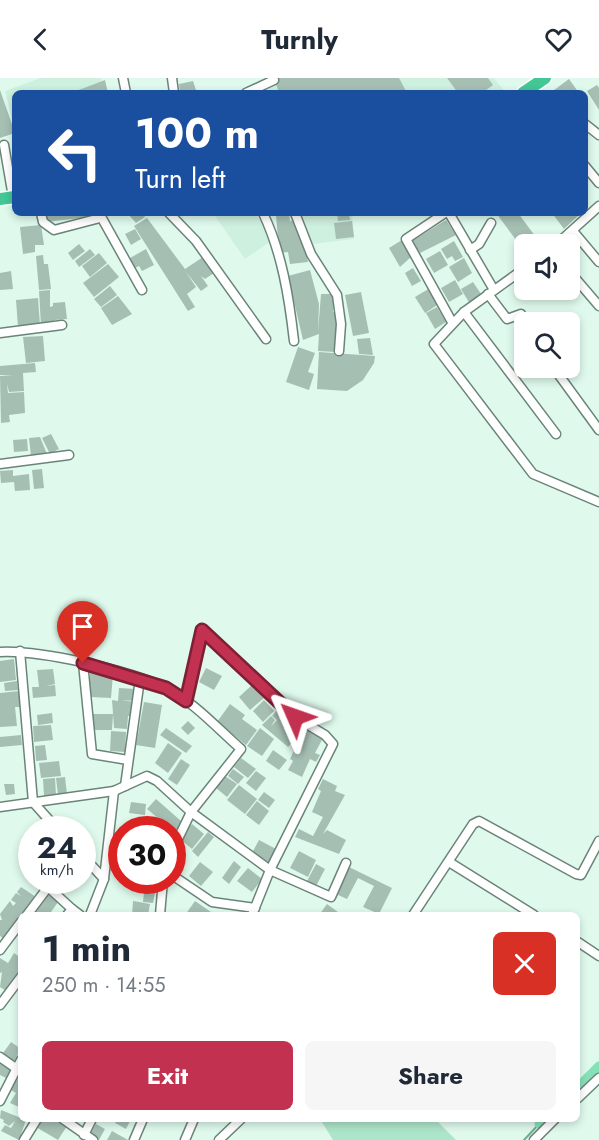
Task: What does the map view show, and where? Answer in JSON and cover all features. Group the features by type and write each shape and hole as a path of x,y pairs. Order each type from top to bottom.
{"highway":[{"path":"527,90 545,78"}],"street":[{"path":"252,90 274,80"},
{"path":"4,145 9,198"},
{"path":"588,170 599,183"},
{"path":"569,234 599,206"},
{"path":"42,216 43,222 54,230 100,216 142,291"},
{"path":"172,216 196,241 266,339"},
{"path":"264,216 272,232 289,296 294,341"},
{"path":"296,216 311,254 337,295 342,324 339,351"},
{"path":"442,216 406,239 452,322"},
{"path":"449,216 470,250 507,320 514,317"},
{"path":"470,250 479,244 491,223"},
{"path":"573,231 599,262"},
{"path":"514,276 452,322 434,344 532,474 599,502"},
{"path":"580,284 599,306"},
{"path":"464,312 556,434"},
{"path":"0,333 62,325"},
{"path":"561,378 599,430"},
{"path":"0,465 69,455"},
{"path":"186,701 202,630 295,717 325,735 333,744 270,870 254,912 212,902 186,884"},
{"path":"0,652 20,651 83,663 166,688 186,701 241,749 191,812 186,822"},
{"path":"20,651 33,802 46,816"},
{"path":"83,663 92,754 128,760"},
{"path":"125,786 140,679"},
{"path":"0,807 114,791 147,777 158,781 191,812 270,870 331,897 346,863"},
{"path":"91,912 104,879 114,791"},
{"path":"415,912 473,824 479,821 581,875 599,841"},
{"path":"449,862 529,912"},
{"path":"96,870 104,879"},
{"path":"29,912 48,887 69,912"},
{"path":"160,912 162,894"},
{"path":"0,950 18,926"},
{"path":"580,943 599,956"},
{"path":"0,1005 18,981"},
{"path":"0,1057 17,1069 0,1101"},
{"path":"580,1096 599,1078"},
{"path":"24,1140 35,1122"},
{"path":"67,1122 93,1140"},
{"path":"84,1135 90,1122"},
{"path":"134,1140 142,1122"},
{"path":"185,1140 193,1122"},
{"path":"219,1140 238,1122"},
{"path":"534,1140 552,1122"}],"shaded area":[{"path":"41,78 101,78 103,90 12,90 12,119 5,91"},
{"path":"273,78 494,78 504,90 266,90 277,85"},
{"path":"215,216 256,216 274,239 245,259"},
{"path":"302,216 352,216 354,239 313,244"},
{"path":"322,1122 438,1122 456,1140 333,1140"}],"building":[{"path":"274,78 399,78 405,90 278,90"},
{"path":"447,78 488,78 493,85 486,90 456,90"},
{"path":"569,79 577,90 554,90"},
{"path":"105,80 107,90 79,90"},
{"path":"193,81 196,90 180,90 179,84"},
{"path":"597,85 599,88 599,110 588,93"},
{"path":"0,90 12,124 12,134 0,138"},
{"path":"45,216 89,216 89,217 46,222"},
{"path":"130,216 144,216 145,217 136,223"},
{"path":"276,216 289,216 290,221 295,220 297,232 306,248 308,262 290,264 288,252 279,253"},
{"path":"337,216 349,216 350,220 338,221"},
{"path":"498,216 520,216 534,234 514,234 514,237"},
{"path":"554,216 578,216 564,229"},
{"path":"147,218 185,269 203,257 214,273 205,279 201,276 208,286 201,291 186,272 196,287 187,294 195,307 188,311 134,226"},
{"path":"446,220 456,235 420,253 412,241"},
{"path":"352,221 354,237 336,239 334,223"},
{"path":"41,225 44,245 35,245 35,252 23,254 20,227"},
{"path":"135,229 141,239 131,245 125,234"},
{"path":"402,240 412,256 400,267 389,248"},
{"path":"454,241 463,257 455,261 452,256 447,259 441,249"},
{"path":"79,244 85,251 73,260 68,253"},
{"path":"90,249 95,255 79,267 75,261"},
{"path":"146,249 154,265 142,271 139,266 135,268 130,258"},
{"path":"440,251 448,265 434,273 426,259"},
{"path":"99,253 107,263 90,277 82,266"},
{"path":"43,255 44,264 48,264 51,289 39,290 36,256"},
{"path":"464,258 472,273 458,282 449,267"},
{"path":"108,264 119,277 94,297 83,283"},
{"path":"413,268 421,281 412,286 405,273"},
{"path":"310,270 319,304 318,332 321,294 334,294 333,312 337,313 335,352 318,351 319,334 303,340 288,276"},
{"path":"11,271 13,289 0,290 0,273"},
{"path":"455,280 463,294 449,302 441,288"},
{"path":"473,282 483,297 470,304 461,289"},
{"path":"110,286 117,295 101,307 94,299"},
{"path":"430,288 439,304 425,313 415,297"},
{"path":"50,290 50,307 53,303 65,302 67,319 54,320 54,325 41,326 39,291"},
{"path":"361,292 369,333 353,336 345,295"},
{"path":"118,296 132,314 112,325 101,308"},
{"path":"38,298 40,325 18,327 16,300"},
{"path":"437,307 446,322 435,329 426,313"},
{"path":"43,336 45,361 26,363 23,337"},
{"path":"370,338 373,355 359,354 357,339"},
{"path":"298,347 315,353 308,372 314,374 309,390 286,382"},
{"path":"319,352 375,356 374,363 363,380 347,391 317,389"},
{"path":"35,363 36,372 23,373 24,391 9,392 7,384 8,393 24,392 25,413 9,415 10,422 1,423 0,376 13,375 0,375 0,366"},
{"path":"51,434 59,449 50,454 42,438"},
{"path":"40,437 47,454 31,456 29,438"},
{"path":"27,439 28,451 14,452 13,440"},
{"path":"42,469 44,488 34,489 32,470"},
{"path":"13,470 13,476 29,474 30,490 15,491 14,482 1,483 0,471"},
{"path":"14,659 16,680 0,682 0,661"},
{"path":"206,668 222,676 214,690 199,682"},
{"path":"53,669 55,684 46,686 55,685 56,696 33,698 32,687 39,687 37,670"},
{"path":"90,669 113,674 111,698 90,697"},
{"path":"17,681 18,690 5,691 4,683"},
{"path":"252,685 264,698 250,710 239,697"},
{"path":"119,688 136,689 135,701 122,700 134,702 132,716 128,716 127,729 114,728 112,700 118,701"},
{"path":"19,691 20,707 15,707 17,726 0,727 0,693"},
{"path":"264,700 274,711 263,722 253,711"},
{"path":"144,702 162,705 155,748 136,745"},
{"path":"230,704 245,715 242,719 257,730 246,745 217,722"},
{"path":"280,707 285,712 279,718 288,727 291,723 301,733 288,747 262,725 271,716 275,720 271,726 277,720 272,716"},
{"path":"52,713 53,723 38,725 37,715"},
{"path":"93,714 113,714 112,730 93,730"},
{"path":"188,721 195,728 188,735 181,728"},
{"path":"51,725 53,740 34,742 33,726"},
{"path":"166,728 192,746 186,753 160,735"},
{"path":"260,728 274,739 262,756 247,746"},
{"path":"304,729 323,738 315,753 320,755 316,762 310,759 302,777 288,770 293,761 290,759"},
{"path":"111,731 126,732 125,752 110,751"},
{"path":"21,735 22,745 0,747 0,737"},
{"path":"168,743 182,753 168,773 155,763"},
{"path":"45,745 47,760 36,761 35,746"},
{"path":"273,750 287,760 279,770 266,761"},
{"path":"241,758 256,769 248,778 234,767"},
{"path":"181,759 190,765 177,785 168,779"},
{"path":"59,761 61,776 41,778 39,763"},
{"path":"233,769 244,777 238,784 228,776"},
{"path":"256,771 266,778 256,791 246,783"},
{"path":"225,776 237,784 227,797 216,788"},
{"path":"65,777 67,794 58,795 56,778"},
{"path":"55,778 56,795 44,796 43,779"},
{"path":"323,779 337,786 335,791 345,795 323,834 327,830 346,840 339,854 295,837 299,829 313,836 323,817 312,812 321,791 318,789"},
{"path":"4,784 14,784 15,794 6,795"},
{"path":"239,785 257,799 245,814 227,800"},
{"path":"264,792 275,800 269,808 258,800"},
{"path":"156,799 175,816 156,816 147,809"},
{"path":"257,801 269,811 259,825 246,815"},
{"path":"131,802 146,804 145,815 129,813"},
{"path":"192,824 204,834 192,849 186,844 186,832"},
{"path":"208,832 214,837 198,857 192,851"},
{"path":"259,840 276,849 269,862 252,853"},
{"path":"299,851 316,860 308,877 290,868"},
{"path":"234,861 241,867 229,884 222,878"},
{"path":"200,862 213,872 201,886 189,876"},
{"path":"316,864 325,869 315,888 306,883"},
{"path":"349,867 392,888 380,912 363,907 374,886 358,878 347,899 336,894"},
{"path":"248,868 262,879 252,892 237,881"},
{"path":"16,893 21,896 19,894 32,894 36,897 25,912 18,912 18,921 4,939 0,936 0,920 2,920 0,914 10,901 13,906 16,903 11,900"},
{"path":"47,894 58,902 51,912 34,912"},
{"path":"144,894 155,894 153,903 143,902"},
{"path":"133,901 150,904 149,912 132,912"},
{"path":"195,901 211,912 187,912"},
{"path":"327,904 338,912 321,912"},
{"path":"14,953 18,956 18,974 6,991 0,987 2,972 0,973 0,958 8,963"},
{"path":"11,1042 18,1047 18,1054 14,1061 3,1053"},
{"path":"0,1063 11,1069 6,1078 0,1075"},
{"path":"18,1078 18,1107 10,1103 16,1093 11,1090"},
{"path":"1,1110 18,1117 18,1122 25,1122 19,1140 1,1131 5,1125 11,1128 15,1121 9,1126 0,1118"},
{"path":"40,1122 61,1122 67,1126 58,1140 36,1127"},
{"path":"116,1122 130,1122 126,1129"},
{"path":"96,1124 105,1129 99,1140 90,1135"},
{"path":"112,1131 128,1140 107,1140"}],"waterway":[{"path":"580,1085 599,1066"},
{"path":"524,1140 539,1124"}],"route":[{"path":"83,663 166,688 186,701 202,630 295,717"}]}
